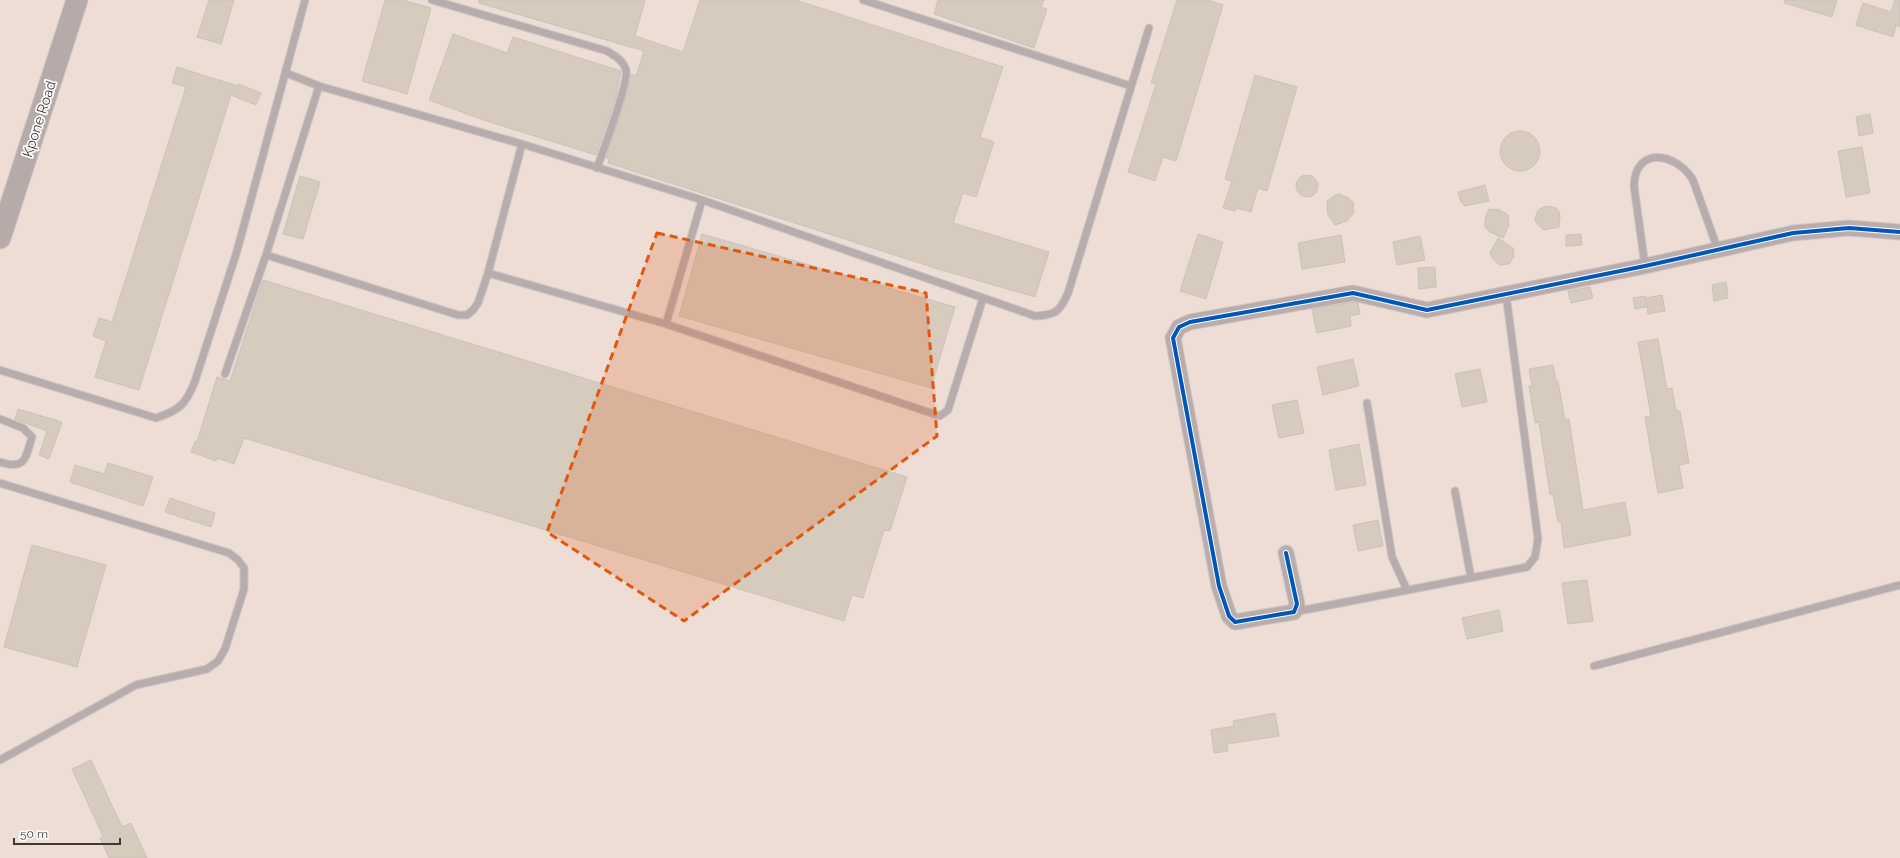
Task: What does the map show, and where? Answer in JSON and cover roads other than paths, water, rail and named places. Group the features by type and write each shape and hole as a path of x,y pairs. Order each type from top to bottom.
{"main road":[{"name":"Kpone Road","path":"0,238 77,0"}],"street":[{"path":"1286,553 1297,604 1294,612 1235,622 1229,616 1219,586 1173,338 1179,327 1190,322 1353,293 1427,310 1645,266 1793,233 1849,228 1900,232"}],"lane":[{"path":"0,370 156,418 180,408 189,396 193,386 237,251 306,0"},
{"path":"432,0 606,52 620,59 626,71 624,86 597,168"},
{"path":"863,0 1131,86"},
{"path":"286,73 319,86 522,144 702,200 1035,316 1050,315 1062,307 1068,293 1149,28"},
{"path":"225,374 266,255 319,86"},
{"path":"266,255 458,315 467,315 478,303 488,273 522,144"},
{"path":"1645,266 1634,186 1634,176 1641,163 1653,158 1668,159 1682,166 1688,172 1693,180 1718,250"},
{"path":"666,324 702,200"},
{"path":"488,273 666,324 940,416 948,410 983,298"},
{"path":"1294,612 1526,567 1535,557 1538,539 1506,294"},
{"path":"1367,403 1392,557 1407,590"},
{"path":"0,419 23,428 32,437 25,460 20,464 13,466 0,462"},
{"path":"0,483 229,554 238,560 244,568 245,577 244,589 225,649 218,661 207,669 136,685 0,760"},
{"path":"1455,491 1471,578"},
{"path":"1594,666 1900,585"}]}
